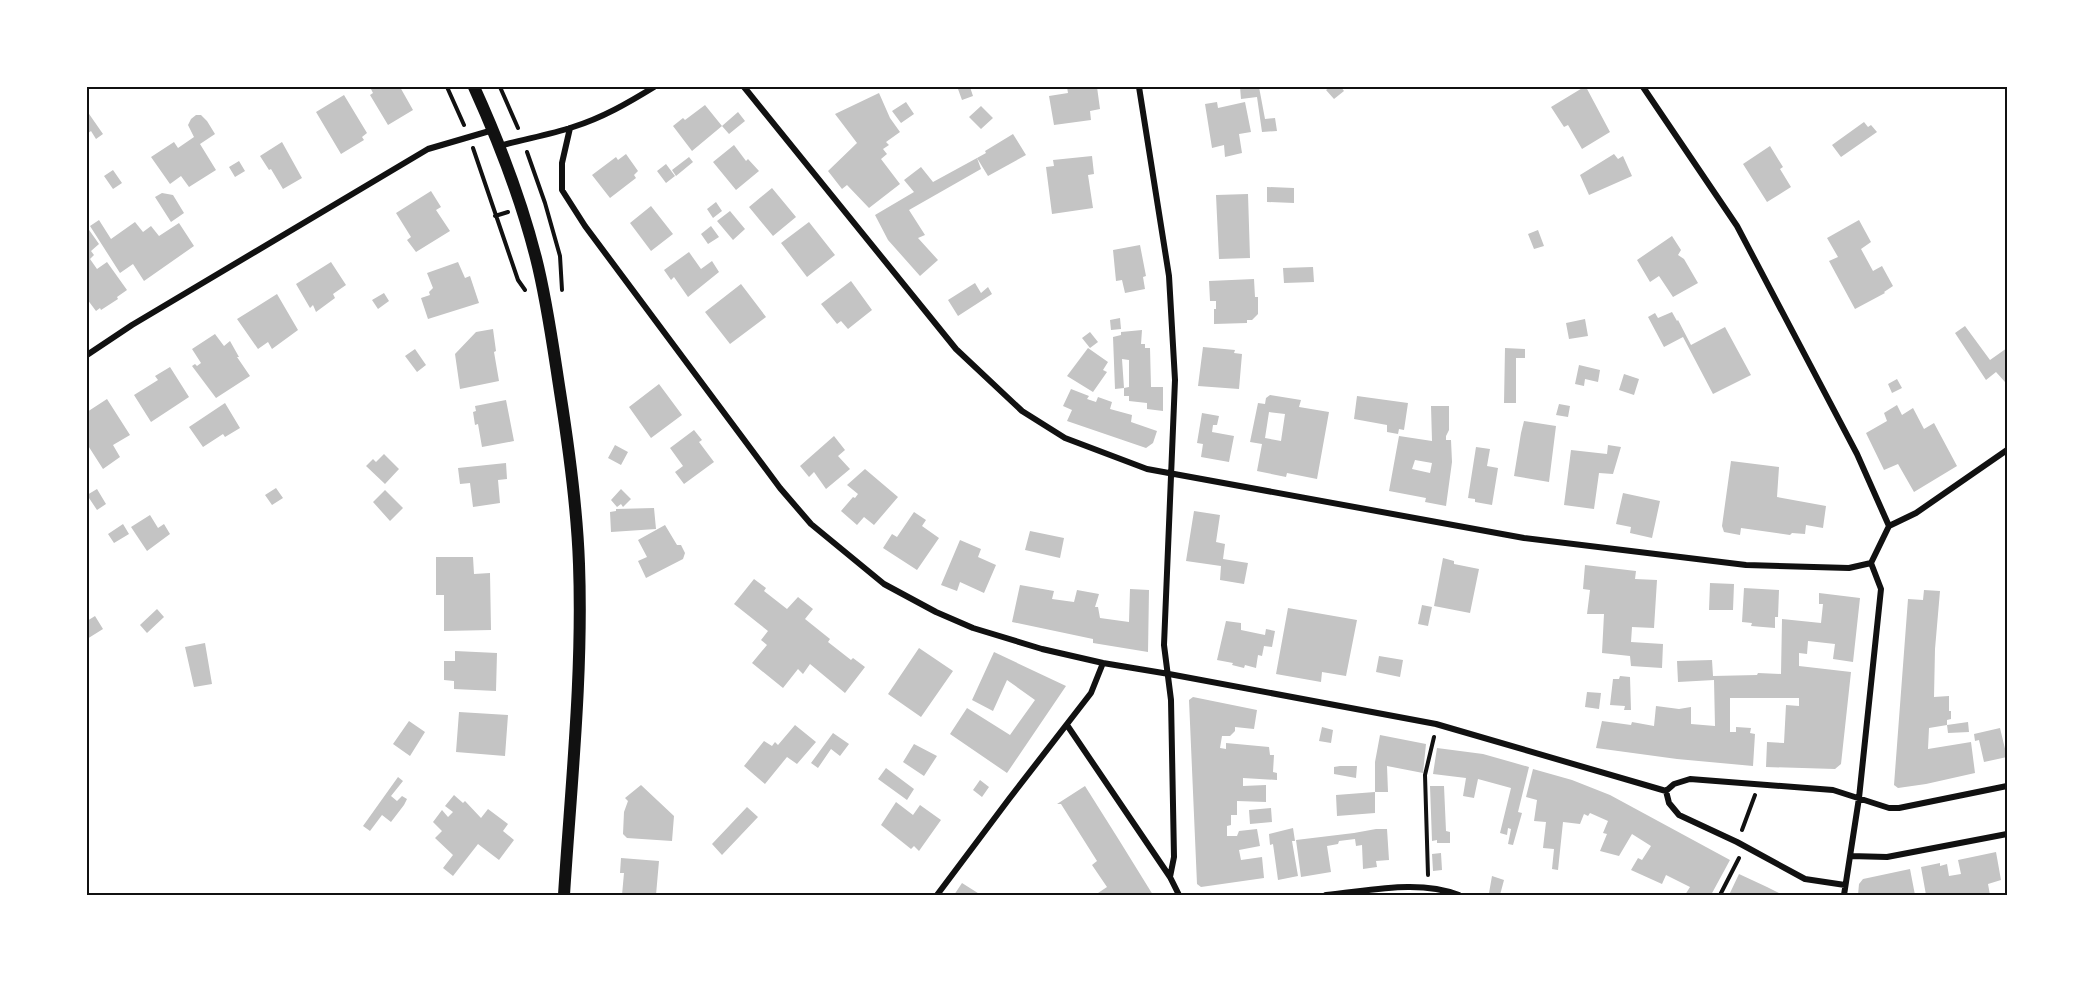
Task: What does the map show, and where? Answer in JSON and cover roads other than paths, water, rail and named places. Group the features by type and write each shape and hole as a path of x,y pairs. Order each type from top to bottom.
{"main road":[{"path":"474,87 494,130 522,208 536,260 558,374 575,496 579,564 579,621 564,895"}],"street":[{"path":"499,146 570,128 625,105 654,87"},
{"path":"744,87 956,349 1022,411 1065,438 1147,469 1535,539 1746,565 1849,568 1871,563"},
{"path":"1139,87 1169,276 1174,380 1164,645 1171,700 1174,857 1170,877"},
{"path":"1643,87 1737,226 1857,454 1889,526"},
{"path":"570,128 562,163 562,190 585,226 780,488 811,524 884,584 936,612 973,628 1042,649 1103,663 1436,724 1666,791"},
{"path":"87,355 132,325 428,149 494,130"},
{"path":"1844,895 1859,798 1881,589 1871,563 1889,526 1916,513 2007,450"},
{"path":"938,895 1091,693 1103,663"},
{"path":"1067,725 1170,877 1179,895"},
{"path":"1666,791 1674,784 1690,780 1758,784 1833,790 1889,808 1899,808 2007,786"},
{"path":"1666,791 1669,803 1680,815 1745,846 1805,879 1845,885"},
{"path":"1850,856 1887,857 2007,834"},
{"path":"1326,895 1428,887 1447,890 1459,895"}]}
